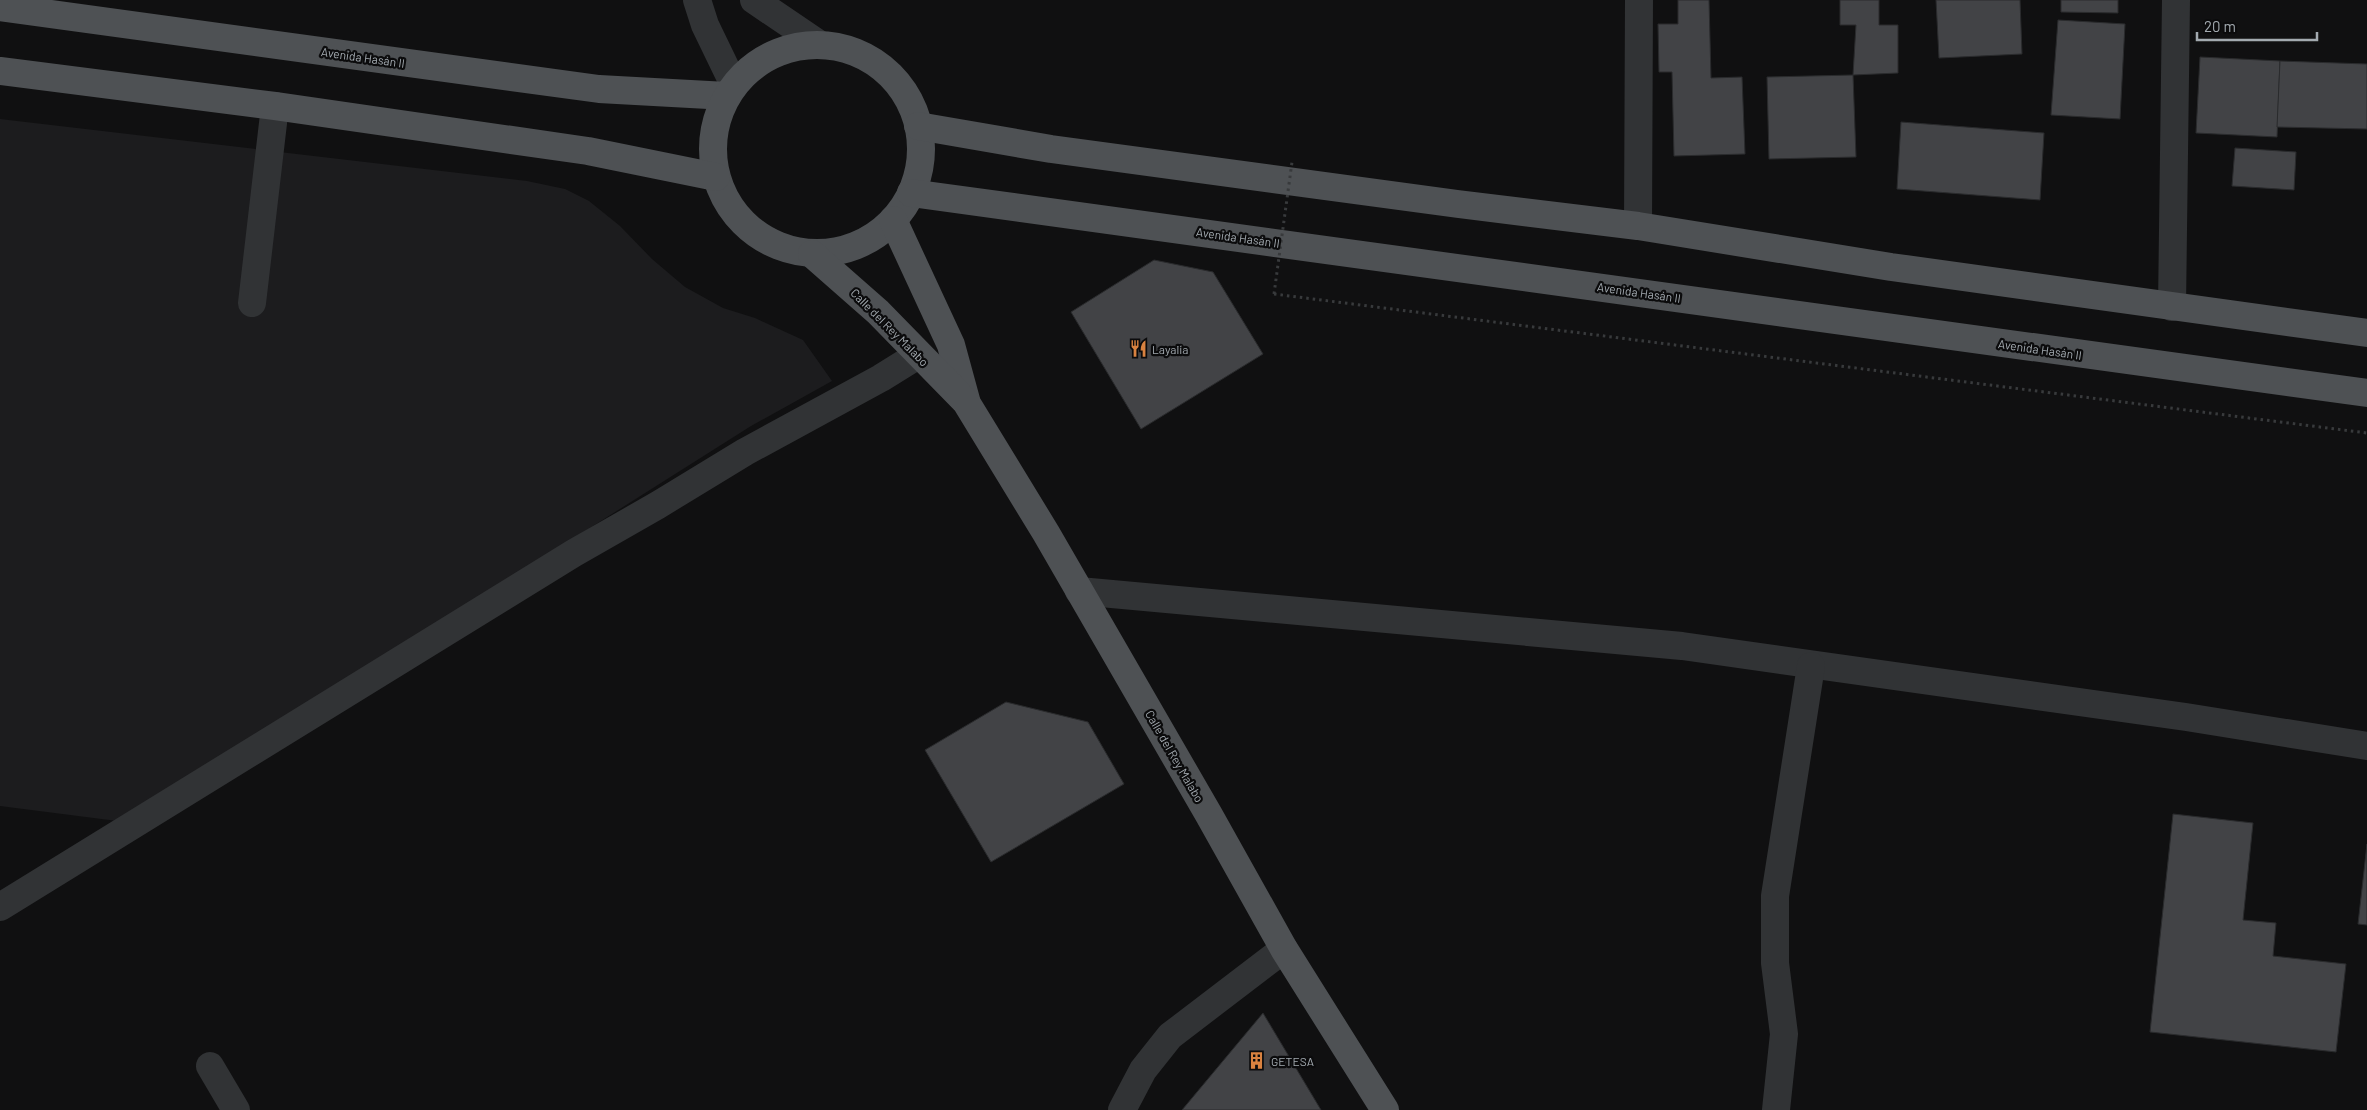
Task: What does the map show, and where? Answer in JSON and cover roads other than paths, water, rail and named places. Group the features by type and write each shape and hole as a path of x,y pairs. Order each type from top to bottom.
{"main road":[{"name":"Avenida Hasán II","path":"0,7 599,88 731,91"},
{"path":"819,44 846,48 871,60 893,77 909,100 918,126 920,160 911,192 904,207 893,220 870,239 842,250 812,254 791,251 777,246 752,231 736,216 725,198 716,177 713,149 716,122 731,91 751,68 772,55 794,46 819,44"},
{"path":"0,71 275,106 588,151 716,177"},
{"path":"918,126 1071,151 1458,204 1638,226 1891,268 2367,333"},
{"name":"Avenida Hasán II","path":"911,192 2367,393"},
{"name":"Calle del Rey Malabo","path":"893,220 951,345 966,402"},
{"name":"Calle del Rey Malabo","path":"812,254 878,312 966,402 1079,591 1284,949 1384,1110"}],"street":[{"path":"697,0 731,91"},
{"path":"754,0 819,44"},
{"path":"1638,226 1639,0"},
{"path":"2172,307 2176,0"},
{"path":"252,304 275,106"},
{"path":"0,907 574,553 658,505 744,452 875,382 918,355"},
{"path":"1079,591 1682,646 1810,666 2186,718 2367,746"},
{"path":"1776,1110 1784,1034 1775,963 1775,896 1810,666"},
{"path":"1122,1110 1143,1070 1170,1036 1284,949"},
{"path":"210,1066 236,1110"}],"place":[{"name":"Layalia","path":"1138,349"},
{"name":"GETESA","path":"1257,1061"}]}
